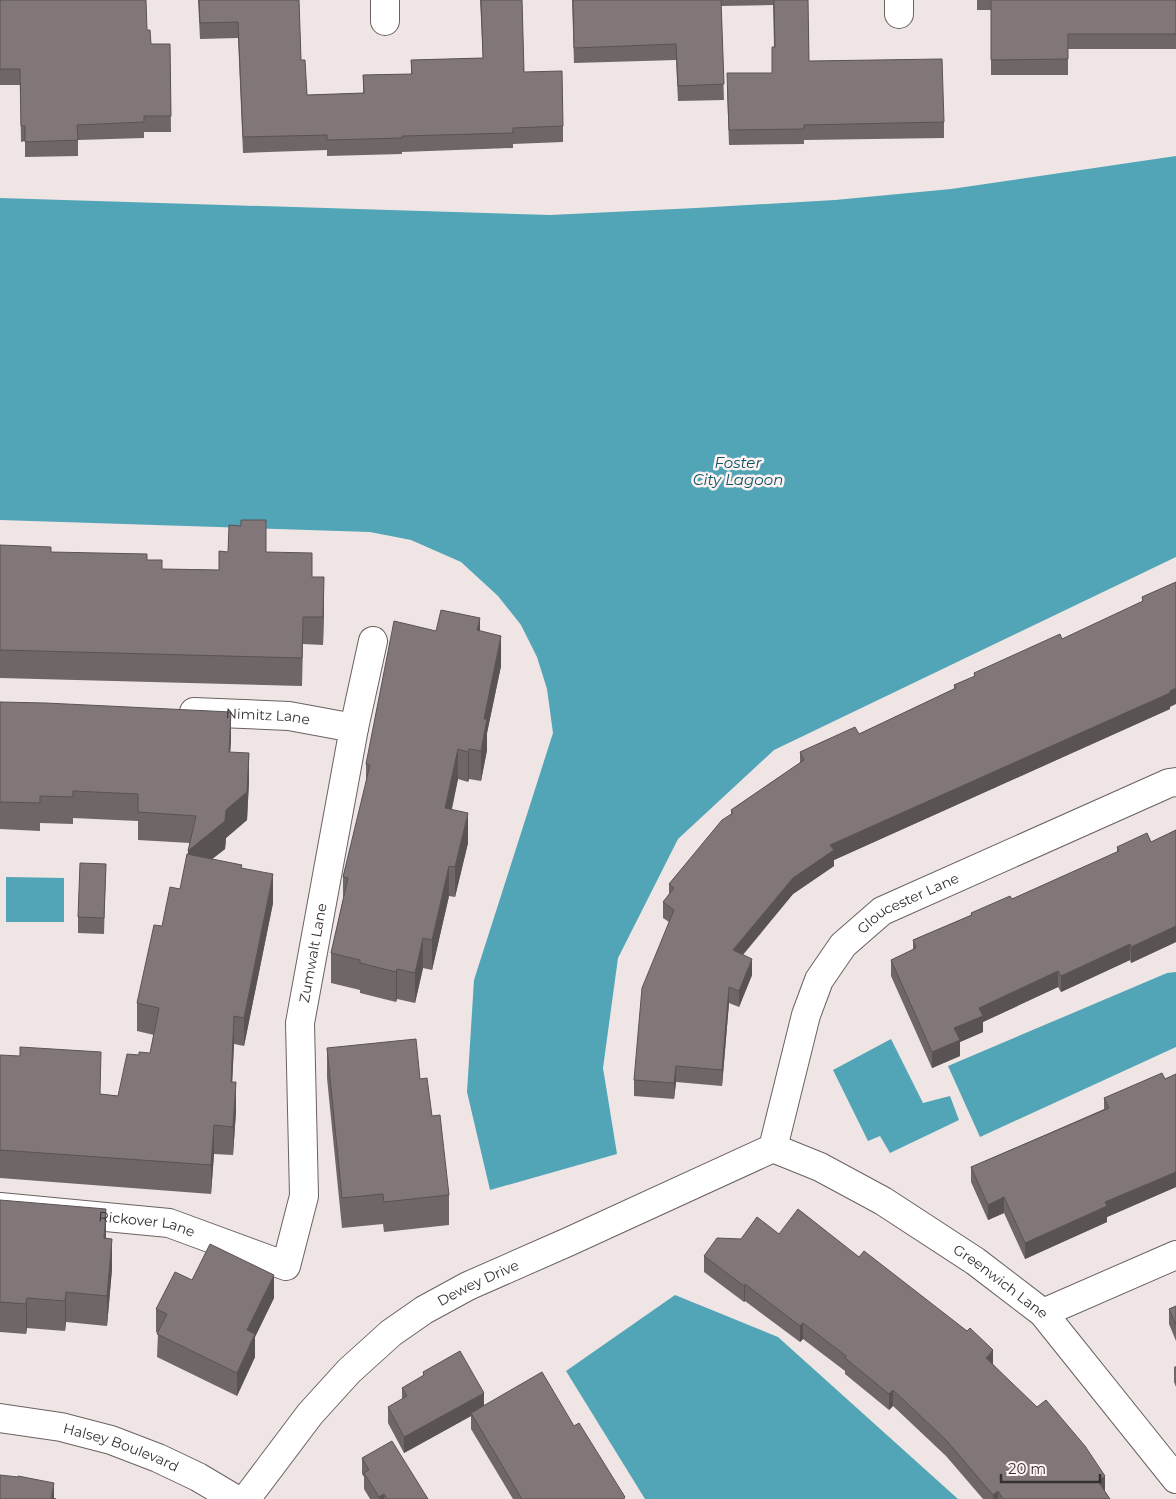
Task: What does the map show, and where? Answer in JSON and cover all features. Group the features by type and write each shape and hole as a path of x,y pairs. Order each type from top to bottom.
{"street":[{"name":"Zumwalt Lane","path":"286,1266 304,1196 300,1023 354,728 373,642"},
{"name":"Nimitz Lane","path":"174,712 289,716 354,728"},
{"name":"Gloucester Lane","path":"773,1148 806,1015 819,980 844,945 882,911 1169,783 1176,782"},
{"name":"Greenwich Lane","path":"773,1148 820,1167 883,1201 974,1261 1044,1313 1176,1479"},
{"name":"Dewey Drive","path":"246,1499 310,1414 349,1371 391,1333 424,1310 468,1286 773,1148"},
{"name":"Rickover Lane","path":"0,1207 168,1223 286,1266"},
{"path":"1044,1313 1176,1255"},
{"name":"Halsey Boulevard","path":"0,1418 61,1427 111,1440 158,1458 198,1477 235,1499"}],"water":[{"name":"Foster City Lagoon","path":"1176,156 1176,557 774,750 678,839 618,958 603,1068 617,1154 490,1190 467,1092 474,980 553,733 547,689 537,657 521,625 498,596 461,562 411,540 370,532 0,520 0,198 550,215 835,200 951,189"},
{"path":"6,877 64,878 64,922 6,922"},
{"path":"1176,972 1176,1047 980,1137 948,1066 1167,973"},
{"path":"891,1039 923,1103 950,1096 959,1120 890,1153 880,1136 868,1141 833,1070"},
{"path":"675,1295 778,1337 958,1499 645,1499 566,1371"}],"building":[{"path":"0,0 146,0 147,30 150,30 151,44 170,44 171,116 144,116 144,122 77,125 78,140 25,142 25,126 21,126 20,69 0,69"},
{"path":"199,0 299,0 301,60 305,60 307,95 364,93 363,75 412,74 411,60 483,58 481,0 522,0 524,72 562,71 563,126 513,128 513,133 402,136 402,138 327,140 327,135 243,137 238,22 200,23"},
{"path":"573,0 721,0 724,84 678,86 676,44 574,48"},
{"path":"774,0 808,0 809,61 942,59 944,122 804,125 804,129 729,130 727,73 772,73 772,47 775,47"},
{"path":"991,0 1176,0 1176,34 1068,34 1068,59 991,60"},
{"path":"241,520 266,520 266,552 312,553 312,577 324,577 323,617 303,617 302,658 0,650 0,545 51,547 51,552 147,554 147,560 162,560 162,569 219,570 219,551 228,552 229,525 241,526"},
{"path":"1176,582 1176,688 1170,691 1170,693 830,845 834,850 793,878 733,950 752,959 739,991 729,987 722,1070 676,1066 674,1083 634,1080 642,988 674,910 663,902 674,888 669,884 722,820 733,813 731,810 804,760 800,752 855,727 859,734 956,688 954,685 975,676 974,673 1060,634 1062,639 1143,601 1142,597"},
{"path":"441,610 480,618 477,630 501,636 484,719 487,719 481,751 469,749 468,752 458,749 445,808 468,813 455,867 449,866 432,940 423,938 415,973 397,969 396,972 331,953 348,878 343,877 370,765 366,764 394,621 436,631"},
{"path":"0,702 231,712 229,752 249,753 247,792 226,810 225,821 188,851 196,816 138,812 138,794 73,791 73,797 40,796 40,803 0,802"},
{"path":"1176,830 1176,926 1131,947 1130,944 1061,976 1058,971 979,1008 983,1016 954,1028 960,1040 932,1052 891,960 916,948 913,940 972,915 971,913 1010,896 1012,899 1119,851 1117,847 1147,833 1151,842"},
{"path":"187,854 242,865 241,868 273,874 244,1018 234,1016 231,1082 236,1082 233,1127 214,1125 211,1165 0,1150 0,1055 20,1056 20,1047 101,1052 100,1094 118,1096 127,1054 139,1055 139,1052 150,1053 159,1008 137,1003 154,925 162,926 170,887 180,889"},
{"path":"80,863 106,864 104,918 78,917"},
{"path":"416,1039 420,1079 427,1078 432,1116 440,1115 449,1195 384,1202 383,1194 342,1198 327,1048"},
{"path":"1162,1073 1165,1079 1176,1074 1176,1172 1105,1202 1107,1206 1025,1243 1004,1197 988,1205 971,1167 1109,1108 1104,1098"},
{"path":"0,1200 106,1209 104,1238 112,1239 107,1296 66,1292 65,1301 27,1298 26,1304 0,1302"},
{"path":"798,1209 859,1257 864,1251 967,1331 970,1328 993,1350 986,1358 1037,1407 1046,1400 1085,1446 1105,1476 1098,1481 1110,1499 1003,1499 998,1491 993,1495 946,1440 893,1390 889,1394 845,1358 846,1356 803,1323 800,1326 745,1284 744,1286 704,1256 717,1238 741,1239 757,1217 779,1234"},
{"path":"210,1244 274,1275 247,1330 255,1334 237,1373 157,1334 167,1314 156,1309 175,1272 192,1280"},
{"path":"1176,1306 1176,1325 1169,1309"},
{"path":"460,1351 484,1393 404,1437 388,1407 407,1396 402,1388 424,1375 423,1372"},
{"path":"542,1372 574,1426 579,1423 625,1497 623,1499 522,1499 471,1413"},
{"path":"392,1441 428,1499 387,1499 384,1494 379,1497 364,1473 369,1470 362,1458"},
{"path":"0,1475 18,1476 54,1483 51,1498 56,1499 0,1499"}]}
